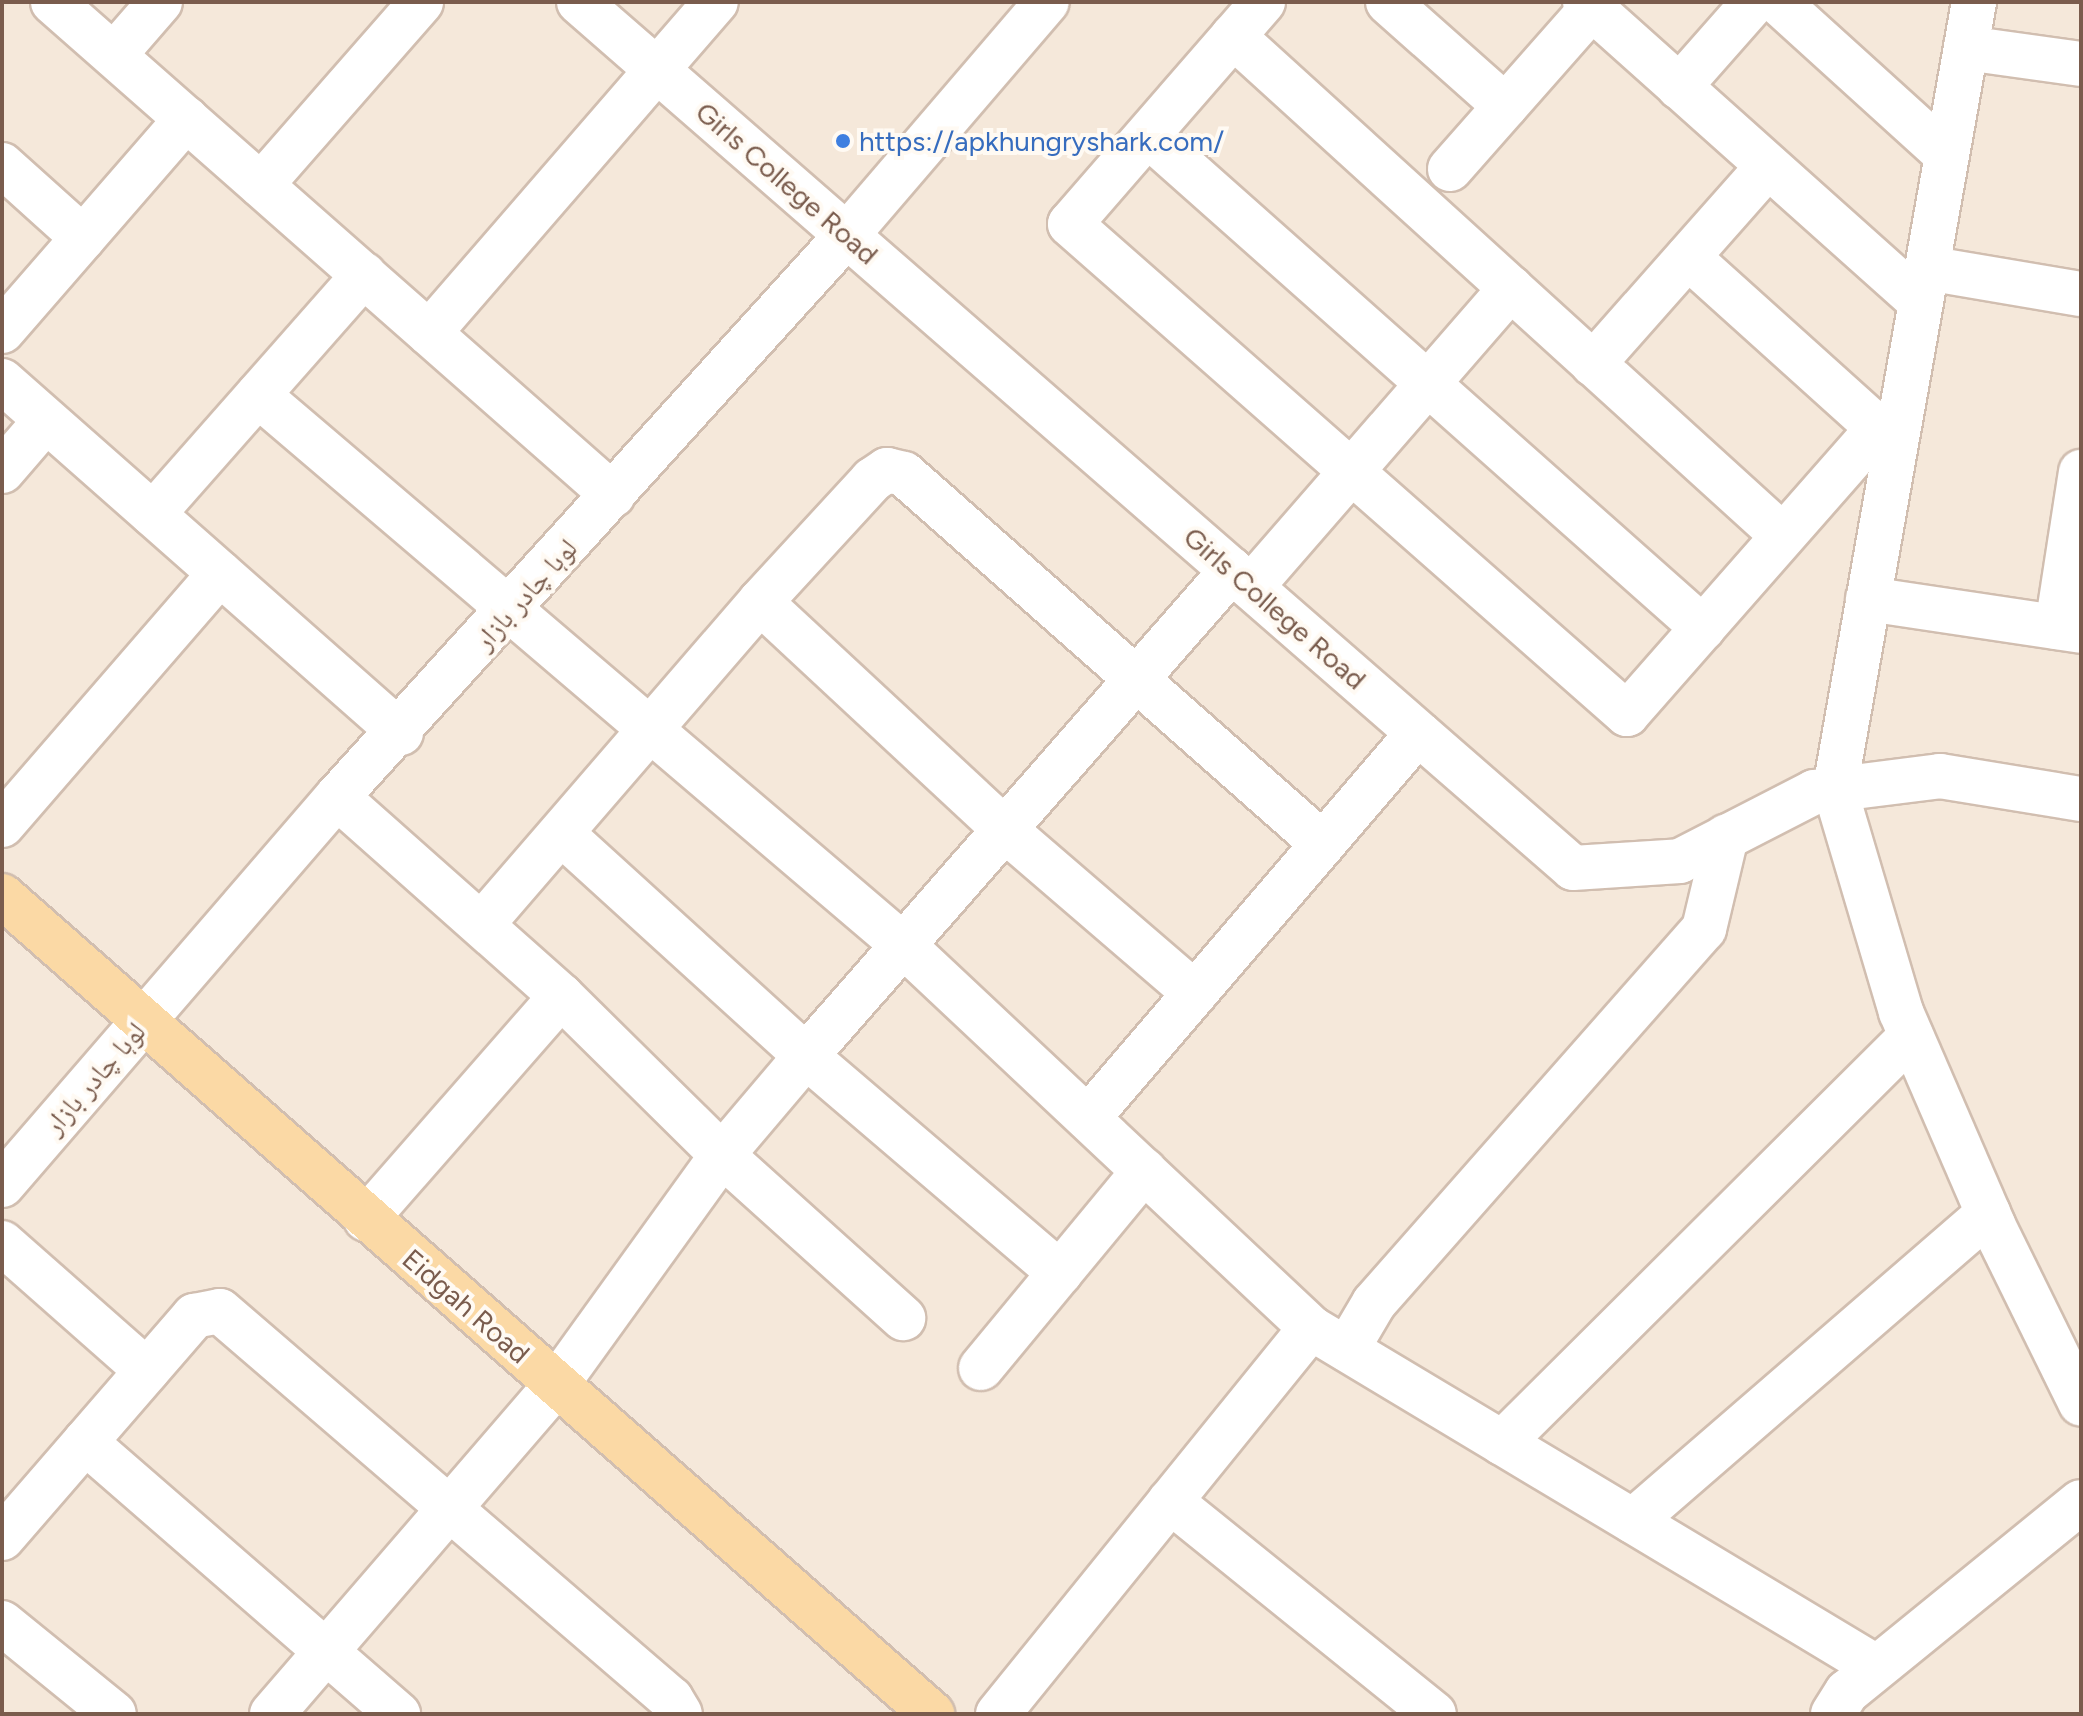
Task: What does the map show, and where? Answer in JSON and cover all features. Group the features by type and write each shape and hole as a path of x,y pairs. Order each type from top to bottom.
{"main road":[{"name":"Eidgah Road","path":"2,896 932,1714"}],"street":[{"path":"53,2 613,495"},
{"path":"114,55 160,2"},
{"path":"261,185 421,2"},
{"name":"Girls College Road","path":"579,2 1573,868 1680,861 1814,792 1835,789 1940,776 2081,799"},
{"path":"429,333 716,2"},
{"path":"1263,2 1070,224 1627,714 1783,536 1889,426"},
{"path":"1388,2 1505,106"},
{"path":"1679,87 1754,2"},
{"path":"1778,2 1947,155"},
{"path":"1974,2 1924,285 1889,426 1868,599 1835,789 1911,1036 1988,1213 2081,1404"},
{"path":"1450,169 1588,5 1768,166 1924,285 2081,294"},
{"name":"لوہا چادر بازار","path":"2,1185 337,797 401,733 847,235 1028,8"},
{"path":"1233,36 1783,536"},
{"path":"1966,48 2081,64"},
{"path":"2,331 186,119"},
{"path":"1149,136 1703,628"},
{"path":"2,165 83,238"},
{"path":"1593,364 1768,166"},
{"path":"1688,257 1889,426"},
{"path":"153,514 364,275"},
{"path":"272,1714 557,1384 722,1155 902,944 1134,678 1352,471 1511,288"},
{"path":"2,381 401,733"},
{"path":"258,395 512,608 902,944 1144,1171 1329,1338 1876,1667"},
{"path":"2,471 46,420"},
{"path":"482,924 760,602 872,480 887,470 904,474 1323,844"},
{"path":"1868,599 2069,629 2081,472"},
{"path":"2,825 220,573"},
{"path":"760,602 1004,829 1195,993"},
{"path":"1088,1118 1418,733"},
{"path":"337,797 561,996 722,1155 903,1318"},
{"path":"562,834 806,1056 1060,1273"},
{"path":"998,1714 1170,1501 1329,1338 1374,1303 1704,929 1726,837"},
{"path":"366,1219 561,996"},
{"path":"1502,1443 1911,1036"},
{"path":"981,1368 1144,1171"},
{"path":"1633,1521 1988,1213"},
{"path":"2,1243 147,1371"},
{"path":"2,1538 194,1316 220,1311 671,1699 680,1714"},
{"path":"85,1442 398,1714"},
{"path":"1170,1501 1434,1714"},
{"path":"1833,1714 1847,1692 1876,1667 2081,1502"},
{"path":"2,1623 114,1714"}],"shaded area":[{"path":"2,2 2081,2 2081,1714 2,1714"}],"place":[{"name":"https://apkhungryshark.com/","path":"843,141"}]}
